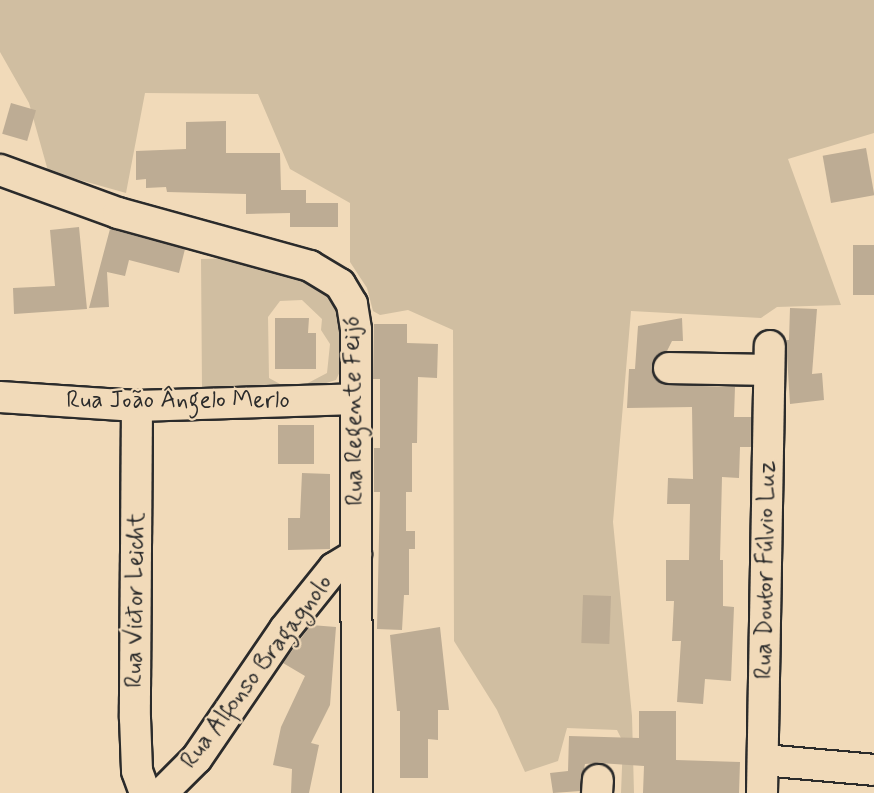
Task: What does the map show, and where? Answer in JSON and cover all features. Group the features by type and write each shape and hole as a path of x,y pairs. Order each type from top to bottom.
{"street":[{"name":"Rua Regente Feijó","path":"0,170 118,213 327,274 340,284 352,304 356,399 357,793"},
{"name":"Rua Doutor Fúlvio Luz","path":"669,368 769,358 762,793"},
{"name":"Rua João Ângelo Merlo","path":"0,397 137,406 356,399"},
{"name":"Rua Victor Leicht","path":"137,406 135,718 137,771 145,793"},
{"name":"Rua Alfonso Bragagnolo","path":"162,793 197,758 285,629 334,568 356,555"},
{"path":"763,760 874,770"}],"shaded area":[{"path":"0,0 874,0 874,133 788,159 841,305 777,307 761,318 631,311 613,522 632,716 634,793 621,793 623,742 617,730 567,728 558,761 525,772 497,710 454,641 453,330 408,310 380,315 373,311 367,288 350,262 350,203 290,169 258,94 145,93 126,193 48,171 29,103 0,52"},
{"path":"241,258 295,274 322,289 335,305 344,332 343,365 336,380 310,388 308,383 327,373 330,344 321,330 322,319 302,300 280,301 268,317 269,378 291,390 202,389 201,259"}],"building":[{"path":"11,103 36,110 27,141 2,134"},
{"path":"226,121 226,153 280,153 281,190 306,190 306,203 338,203 338,227 290,227 290,213 246,214 246,194 167,192 166,187 146,188 146,179 136,180 136,151 186,149 186,122"},
{"path":"866,148 874,195 831,203 823,156"},
{"path":"79,227 87,309 14,314 13,288 55,286 50,230"},
{"path":"110,229 185,249 179,273 129,260 125,276 107,272 109,307 89,308"},
{"path":"853,245 874,245 874,295 853,295"},
{"path":"790,308 817,309 812,374 822,373 824,400 790,404 786,340 789,340"},
{"path":"275,318 309,318 308,333 316,333 316,369 275,369"},
{"path":"682,318 683,341 672,341 667,351 655,359 654,376 669,385 735,387 734,417 751,417 751,447 740,447 739,478 722,477 720,560 723,560 723,606 734,607 731,681 705,679 703,704 677,702 681,641 672,641 674,601 666,601 666,560 689,560 690,504 667,504 668,478 693,479 692,407 627,408 629,369 635,369 638,326"},
{"path":"374,324 407,324 407,343 438,344 437,378 418,377 417,443 412,443 412,492 406,492 406,531 415,531 415,549 409,549 409,595 404,595 402,630 377,629 380,492 374,492 374,448 380,448 380,379 373,379"},
{"path":"278,425 314,425 314,464 278,464"},
{"path":"302,473 330,474 330,549 288,550 288,518 300,518"},
{"path":"583,595 611,596 609,644 581,643"},
{"path":"311,625 336,627 330,705 311,743 319,745 309,793 291,793 292,769 273,765 281,727 305,676 283,663"},
{"path":"440,627 449,710 438,710 438,740 428,739 428,778 400,778 400,711 397,711 390,635"},
{"path":"639,711 676,711 676,760 740,762 739,793 643,793 644,766 599,763 585,764 580,791 553,793 550,773 568,771 569,736 639,738"}]}
